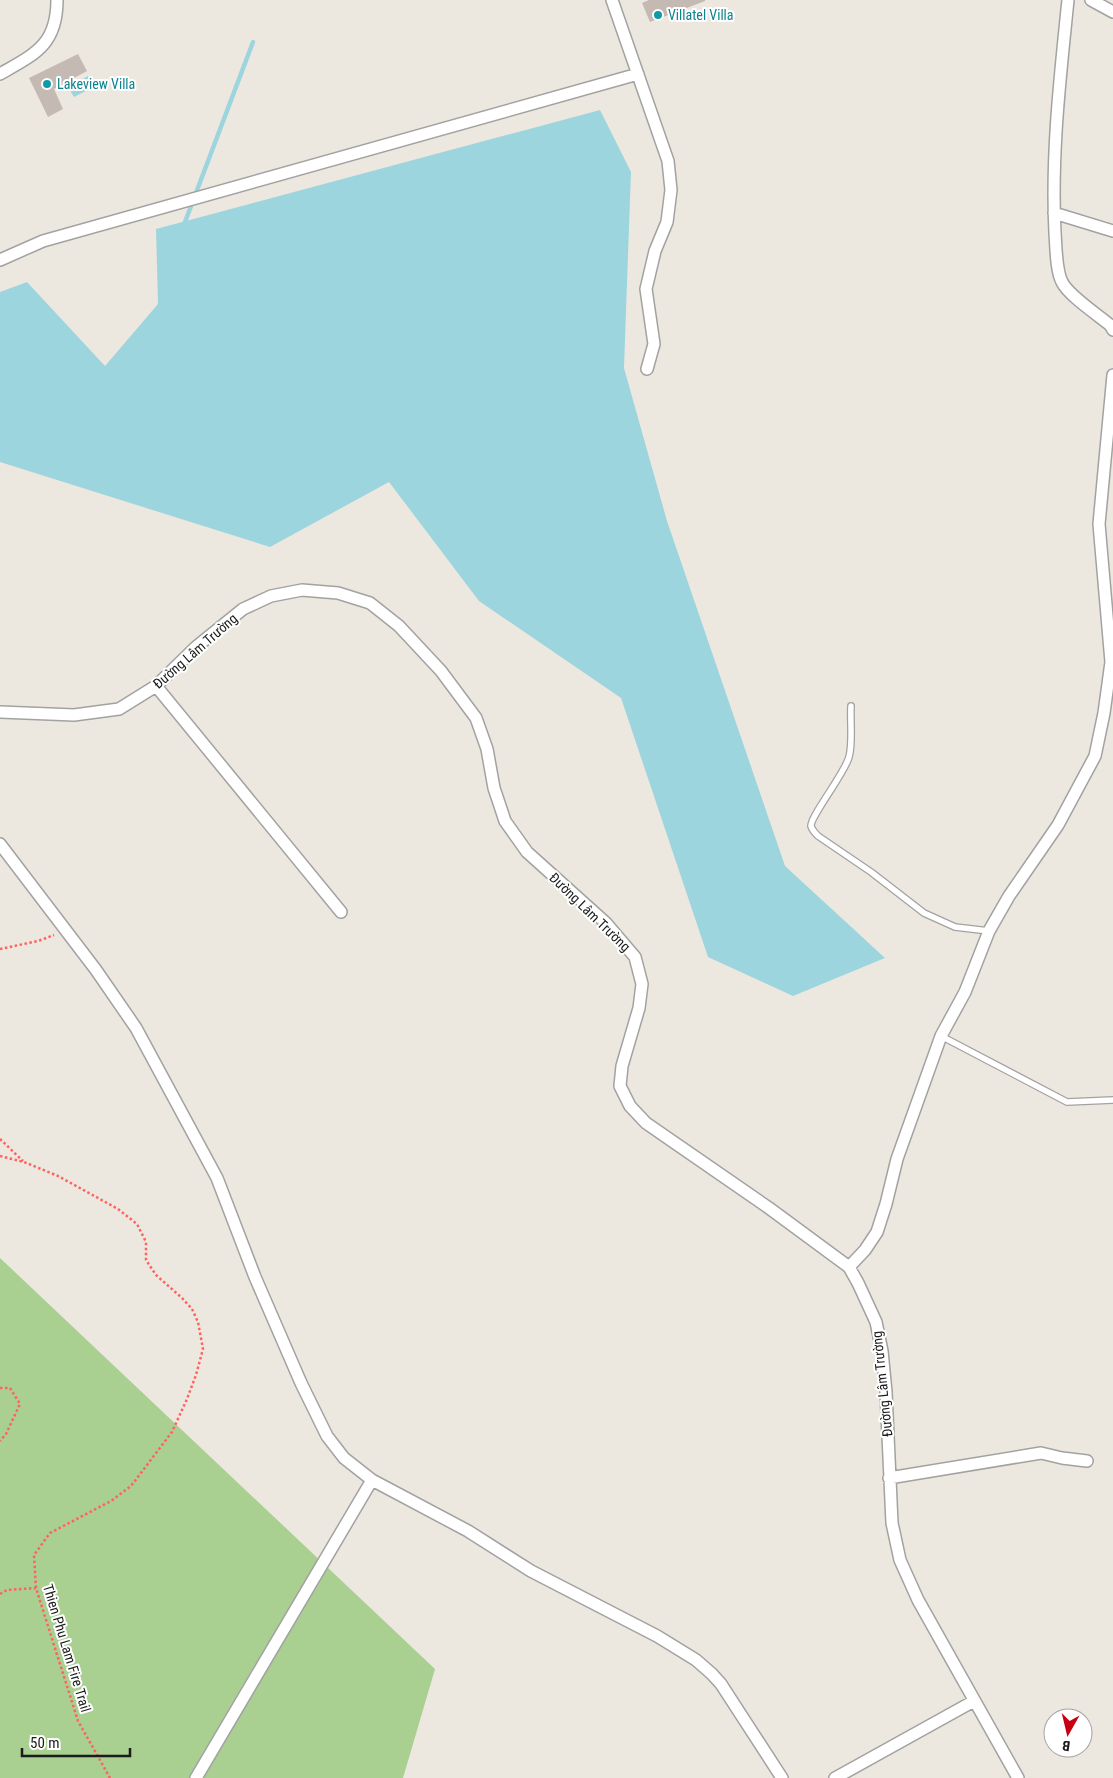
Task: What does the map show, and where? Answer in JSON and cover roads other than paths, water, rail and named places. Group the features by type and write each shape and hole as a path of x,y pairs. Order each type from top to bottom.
{"street":[{"path":"0,74 35,54 44,45 54,26 57,0"},
{"path":"612,0 668,161 671,190 667,222 655,251 646,289 654,344 648,370"},
{"path":"1068,0 1056,124 1053,194 1055,242 1061,281 1066,289 1110,325 1113,330"},
{"path":"1091,0 1113,12"},
{"path":"0,260 43,241 638,74"},
{"path":"1054,213 1113,231"},
{"path":"849,1267 865,1250 877,1232 897,1159 941,1036 965,992 989,931 1009,896 1058,825 1093,761 1104,713 1112,663 1099,524 1113,375"},
{"name":"Đường Lâm Trường","path":"0,712 74,715 119,709 156,686 196,647 243,609 271,596 302,590 338,593 370,603 399,626 441,671 476,718 487,749 494,788 505,821 527,852 606,923 636,957 642,984 639,1008 622,1066 620,1086 630,1106 646,1123 769,1208 849,1267 858,1283 876,1322 882,1351 886,1392 892,1523 900,1560 918,1600 1018,1778"},
{"path":"156,686 341,912"},
{"path":"0,844 96,970 136,1028 217,1178 258,1286 300,1383 327,1436 344,1458 372,1480 468,1531 531,1570 657,1636 696,1660 721,1684 782,1778"},
{"path":"889,1478 1041,1453 1062,1458 1087,1460"},
{"path":"196,1778 372,1480"},
{"path":"835,1778 974,1701"}],"lane":[{"path":"851,706 849,756 836,783 815,815 811,824 812,829 924,912 955,927 989,931"},
{"path":"941,1036 1067,1102 1113,1100"}],"water":[{"path":"88,76 94,87 74,97 68,87"},
{"path":"600,110 631,172 624,368 667,521 785,866 885,958 793,996 708,957 621,698 479,601 389,482 270,547 0,462 0,292 27,282 105,366 158,304 156,229"}],"waterway":[{"path":"185,222 253,42"}],"place":[{"name":"Villatel Villa","path":"658,15"},
{"name":"Lakeview Villa","path":"47,84"}]}
